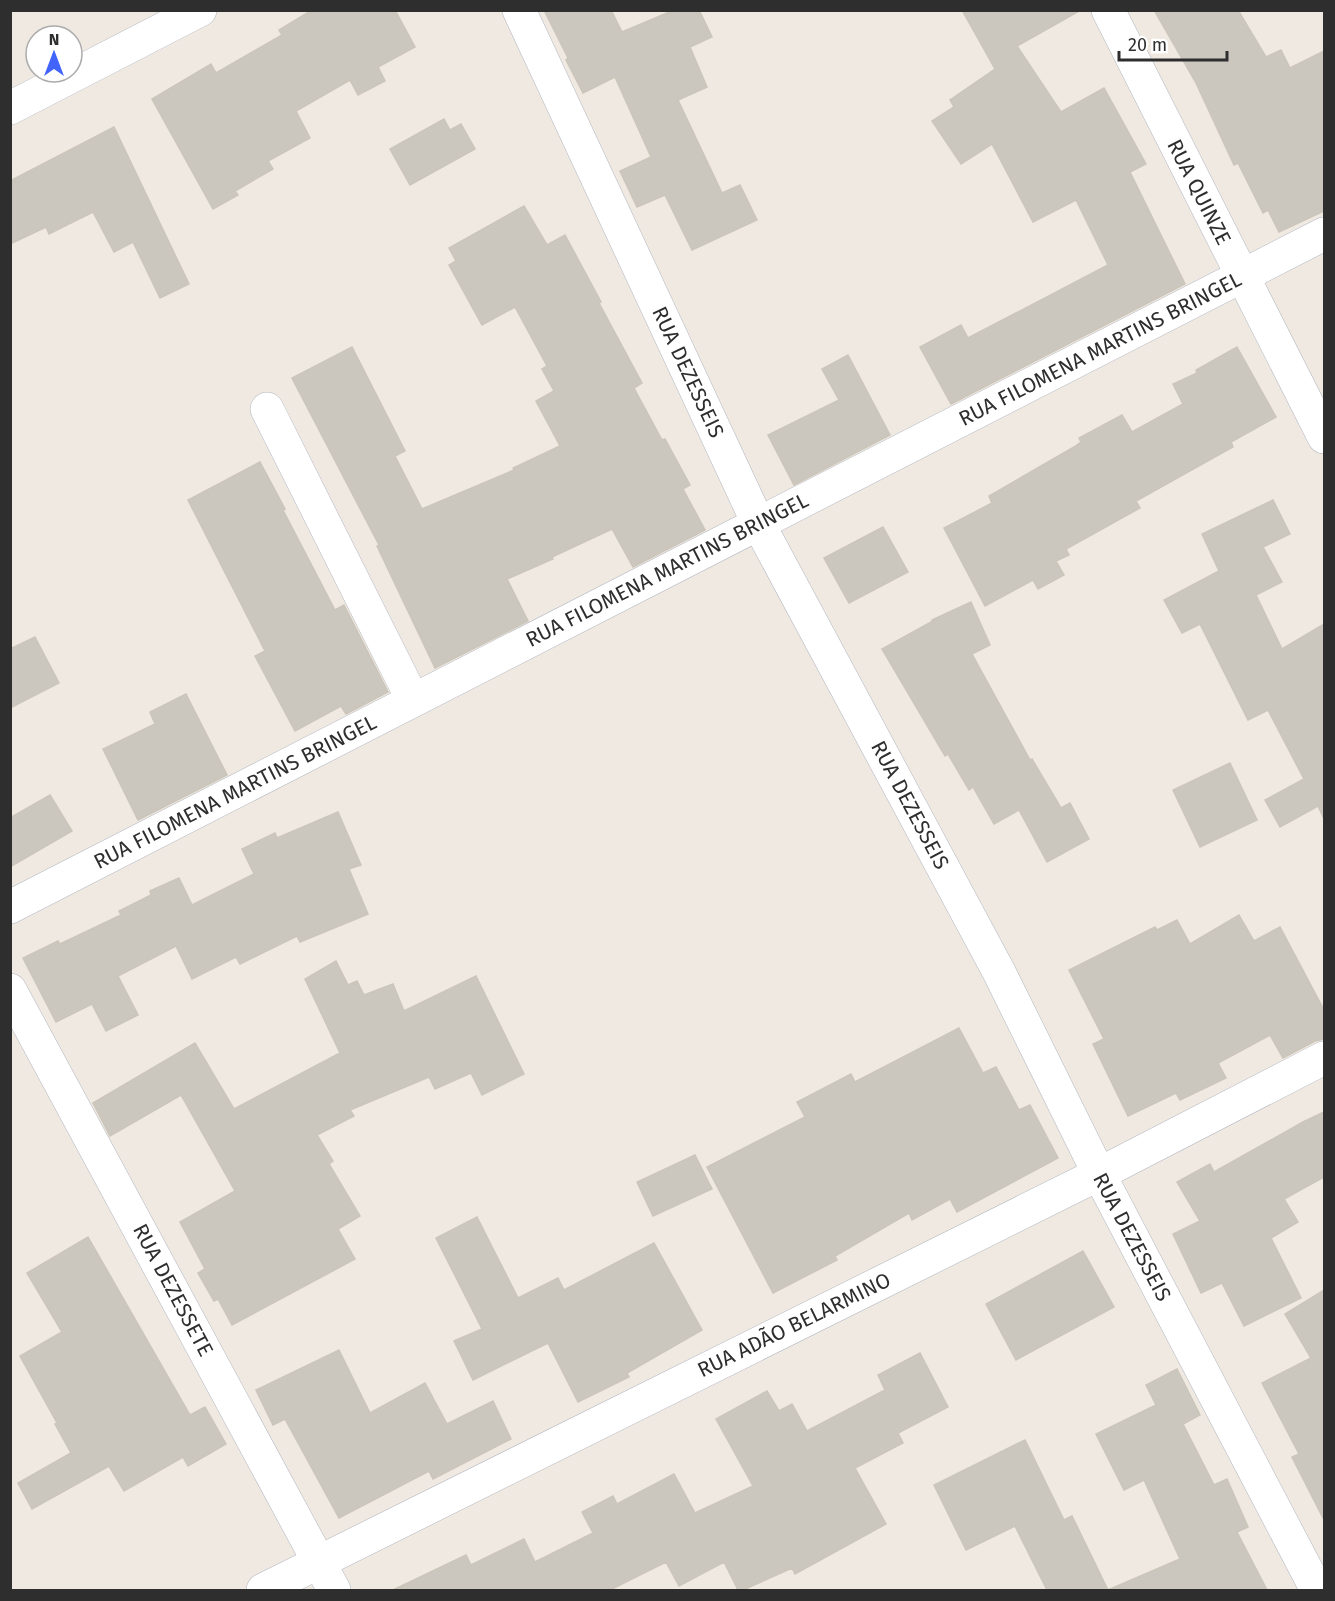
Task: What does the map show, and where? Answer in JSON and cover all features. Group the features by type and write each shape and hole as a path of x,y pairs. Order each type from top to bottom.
{"street":[{"path":"10,108 200,10"},
{"name":"RUA DEZESSEIS","path":"519,10 758,522 999,972 1099,1174 1317,1590"},
{"name":"RUA QUINZE","path":"1108,10 1324,437"},
{"name":"RUA FILOMENA MARTINS BRINGEL","path":"10,907 1324,234"},
{"path":"267,409 414,700"},
{"name":"RUA DEZESSETE","path":"10,990 334,1590"},
{"name":"RUA ADÃO BELARMINO","path":"263,1590 1099,1174 1324,1058"}],"building":[{"path":"312,10 395,10 415,47 378,67 385,81 358,95 350,80 296,111 310,138 268,161 273,169 235,191 238,195 213,209 152,99 211,64 216,73 282,35 279,30"},
{"path":"544,10 611,10 622,32 674,10 699,10 712,37 690,47 707,87 678,100 722,193 740,185 757,220 692,250 665,195 637,207 620,171 651,157 615,77 583,93"},
{"path":"962,10 1081,10 1017,46 1061,112 1104,88 1146,164 1130,172 1185,284 951,404 920,347 961,325 968,338 1108,265 1076,200 1033,222 992,144 961,164 932,121 954,107 950,100 995,69"},
{"path":"1154,10 1238,10 1266,57 1281,50 1290,68 1324,51 1324,211 1279,232 1268,210 1263,213 1238,163 1234,165 1196,83"},
{"path":"444,119 450,130 461,124 475,149 410,185 390,149"},
{"path":"114,127 189,284 160,298 133,242 114,252 93,212 49,234 46,227 10,244 10,181"},
{"path":"524,206 547,245 565,235 642,383 634,388 690,485 683,489 705,530 633,567 612,529 507,579 528,621 435,668 377,546 379,545 292,378 352,347 405,451 395,456 422,509 514,470 513,468 560,446 536,401 554,391 542,369 547,366 515,307 482,325 449,265 456,261 449,248"},
{"path":"1237,347 1276,417 1231,442 1233,447 1136,501 1140,508 1066,549 1069,555 1056,561 1064,575 1038,589 1033,580 985,606 944,528 992,503 989,496 1074,447 1081,442 1079,438 1122,415 1132,432 1183,404 1173,384 1197,373 1196,370"},
{"path":"848,355 890,435 794,485 768,435 839,400 822,369"},
{"path":"260,462 335,610 344,605 388,692 346,714 341,706 295,731 255,656 265,651 188,500"},
{"path":"1273,500 1290,534 1263,547 1282,582 1256,595 1282,649 1324,624 1324,819 1318,806 1280,827 1265,800 1304,779 1268,710 1248,720 1200,624 1182,633 1164,600 1219,571 1202,534"},
{"path":"883,527 908,572 849,603 824,558"},
{"path":"971,602 990,645 972,654 1030,760 1032,759 1061,808 1070,803 1089,839 1047,862 1019,810 994,824 973,787 969,790 948,754 945,756 882,649 932,620"},
{"path":"35,637 59,683 10,708 10,649"},
{"path":"186,694 227,775 138,820 103,749 155,724 150,712"},
{"path":"1230,763 1257,820 1200,847 1173,790"},
{"path":"50,795 72,831 10,867 10,818"},
{"path":"338,812 361,865 349,869 368,914 300,942 297,936 240,964 236,957 192,979 176,946 118,976 138,1015 106,1031 92,1004 56,1022 23,958 58,941 60,944 121,915 119,911 151,895 150,891 179,878 192,905 254,874 242,849 275,833 277,838"},
{"path":"1239,915 1254,941 1280,927 1324,1010 1324,1039 1315,1041 1283,1058 1270,1035 1218,1063 1226,1078 1180,1100 1176,1093 1128,1116 1093,1044 1104,1039 1069,970 1155,927 1157,930 1177,920 1190,944"},
{"path":"336,961 348,985 357,981 364,995 393,984 404,1011 476,976 524,1074 482,1095 471,1073 435,1089 429,1077 350,1110 354,1116 317,1135 333,1161 329,1164 360,1216 338,1229 355,1259 232,1325 218,1299 214,1301 198,1273 205,1269 180,1222 235,1191 181,1095 110,1136 93,1103 195,1043 234,1109 340,1053 305,979"},
{"path":"959,1028 983,1073 996,1067 1019,1110 1030,1105 1058,1158 957,1212 950,1199 912,1220 909,1213 835,1256 837,1260 773,1293 707,1167 805,1117 797,1102 851,1074 855,1082"},
{"path":"1324,1112 1324,1177 1284,1199 1298,1222 1271,1238 1301,1298 1244,1326 1222,1283 1201,1293 1173,1234 1200,1221 1177,1182 1210,1164 1214,1172"},
{"path":"695,1155 712,1189 653,1216 637,1182"},
{"path":"477,1217 518,1298 558,1278 564,1290 654,1243 702,1330 627,1373 629,1377 578,1402 548,1343 473,1380 454,1341 482,1329 436,1238"},
{"path":"88,1237 190,1415 205,1407 226,1444 188,1466 183,1457 124,1491 109,1466 32,1509 18,1483 71,1453 20,1356 62,1332 27,1273"},
{"path":"1083,1251 1114,1307 1016,1360 986,1304"},
{"path":"1324,1290 1324,1520 1292,1457 1299,1454 1262,1383 1311,1358 1285,1314"},
{"path":"339,1350 370,1413 425,1383 447,1424 493,1401 511,1439 433,1479 429,1471 339,1518 285,1419 273,1425 256,1390"},
{"path":"920,1353 948,1407 898,1433 903,1443 855,1468 886,1524 795,1574 792,1568 743,1590 738,1590 724,1562 679,1586 666,1562 610,1590 393,1590 466,1555 471,1565 524,1539 535,1562 593,1533 582,1512 613,1496 617,1504 674,1474 695,1513 753,1486 716,1419 767,1391 779,1411 792,1404 807,1431 885,1390 878,1375"},
{"path":"1177,1369 1200,1415 1183,1424 1214,1485 1227,1479 1248,1527 1237,1532 1267,1590 1108,1590 1180,1559 1144,1480 1124,1490 1096,1434 1156,1405 1146,1385"},
{"path":"1025,1440 1064,1520 1072,1516 1108,1590 1047,1590 1015,1526 966,1550 934,1485"}]}
